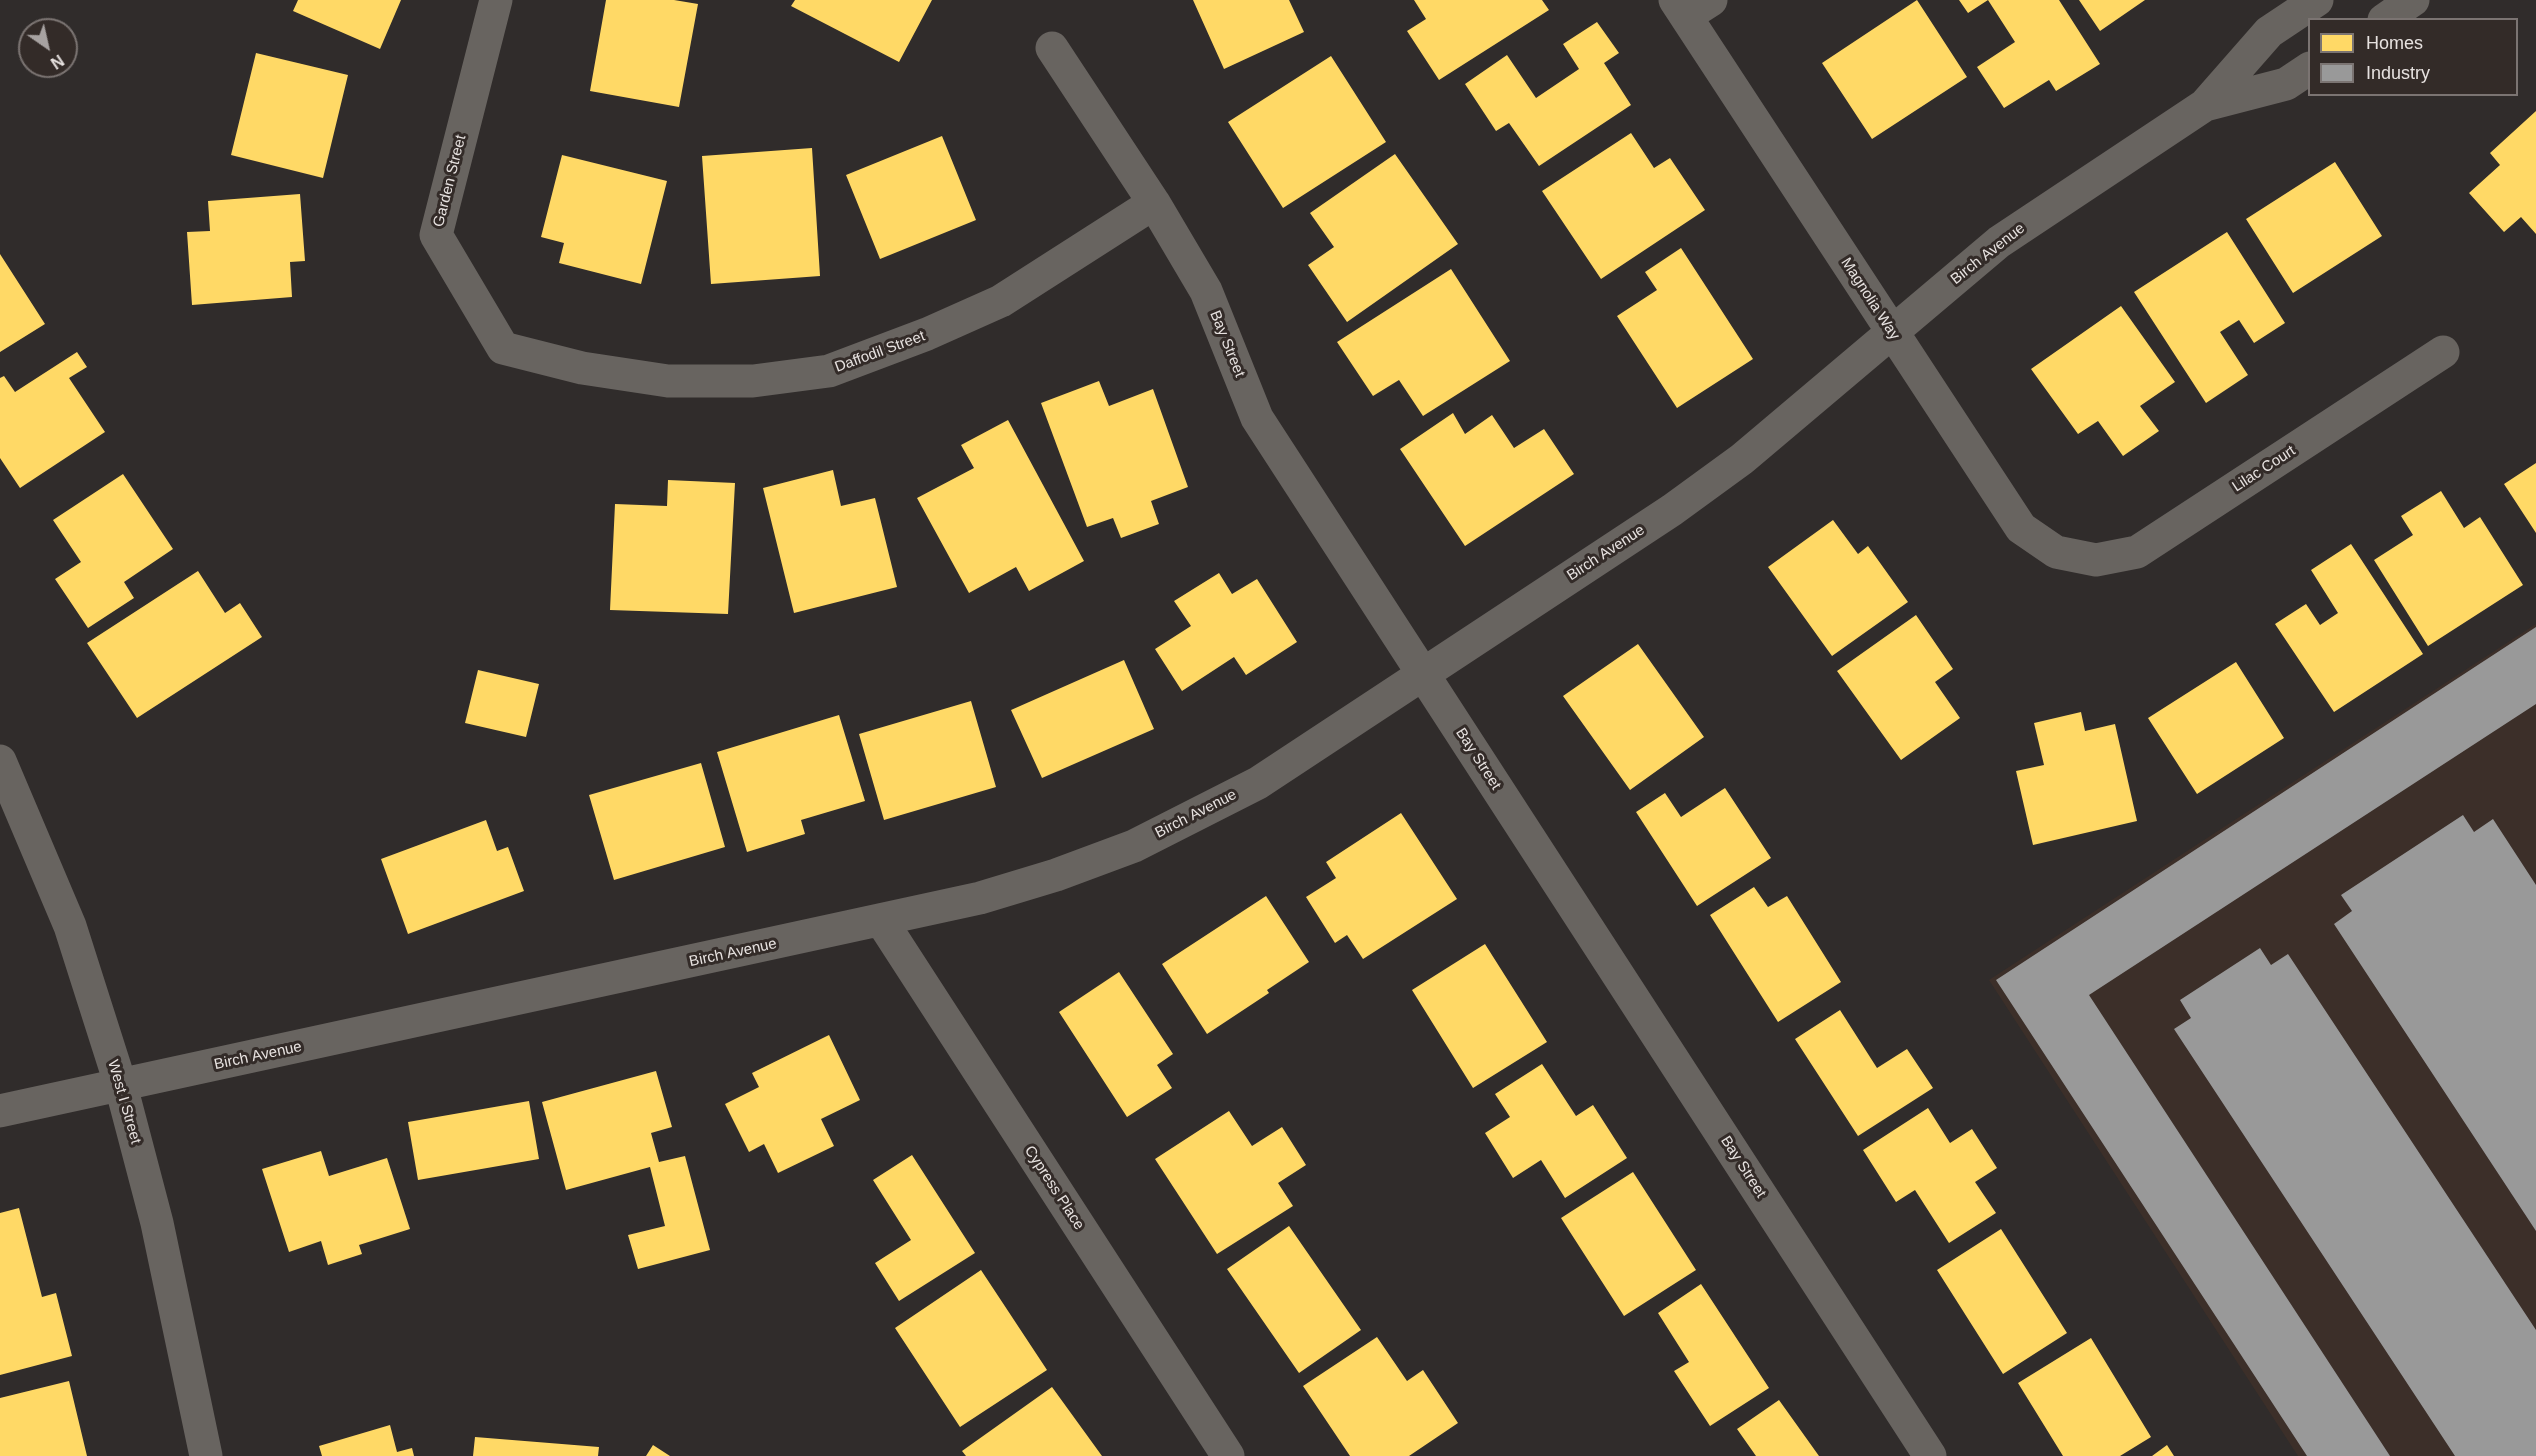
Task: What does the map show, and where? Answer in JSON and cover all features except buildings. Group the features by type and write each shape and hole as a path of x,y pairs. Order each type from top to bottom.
{"street":[{"name":"Garden Street","path":"496,0 436,235 503,348"},
{"name":"Birch Avenue","path":"0,1111 980,898 1056,875 1134,846 1258,783 1672,510 1742,459 1998,242 2205,105 2269,32 2317,0"},
{"path":"2387,18 2413,0"},
{"name":"Magnolia Way","path":"1691,5 1892,332 2021,528 2056,552 2076,556"},
{"name":"Bay Street","path":"1052,48 1154,203 1206,291 1257,418 1930,1456"},
{"name":"Birch Avenue","path":"2205,105 2286,84 2308,69"},
{"name":"Daffodil Street","path":"503,348 582,368 668,381 753,381 829,371 927,334 1002,301 1154,203"},
{"name":"Lilac Court","path":"2076,556 2096,561 2137,552 2443,352"},
{"name":"West I Street","path":"0,761 70,926 121,1086 157,1223 206,1456"},
{"name":"Cypress Place","path":"881,920 1228,1456"}],"shaded area":[{"path":"2536,624 2536,1456 2298,1456 1989,980"}]}
